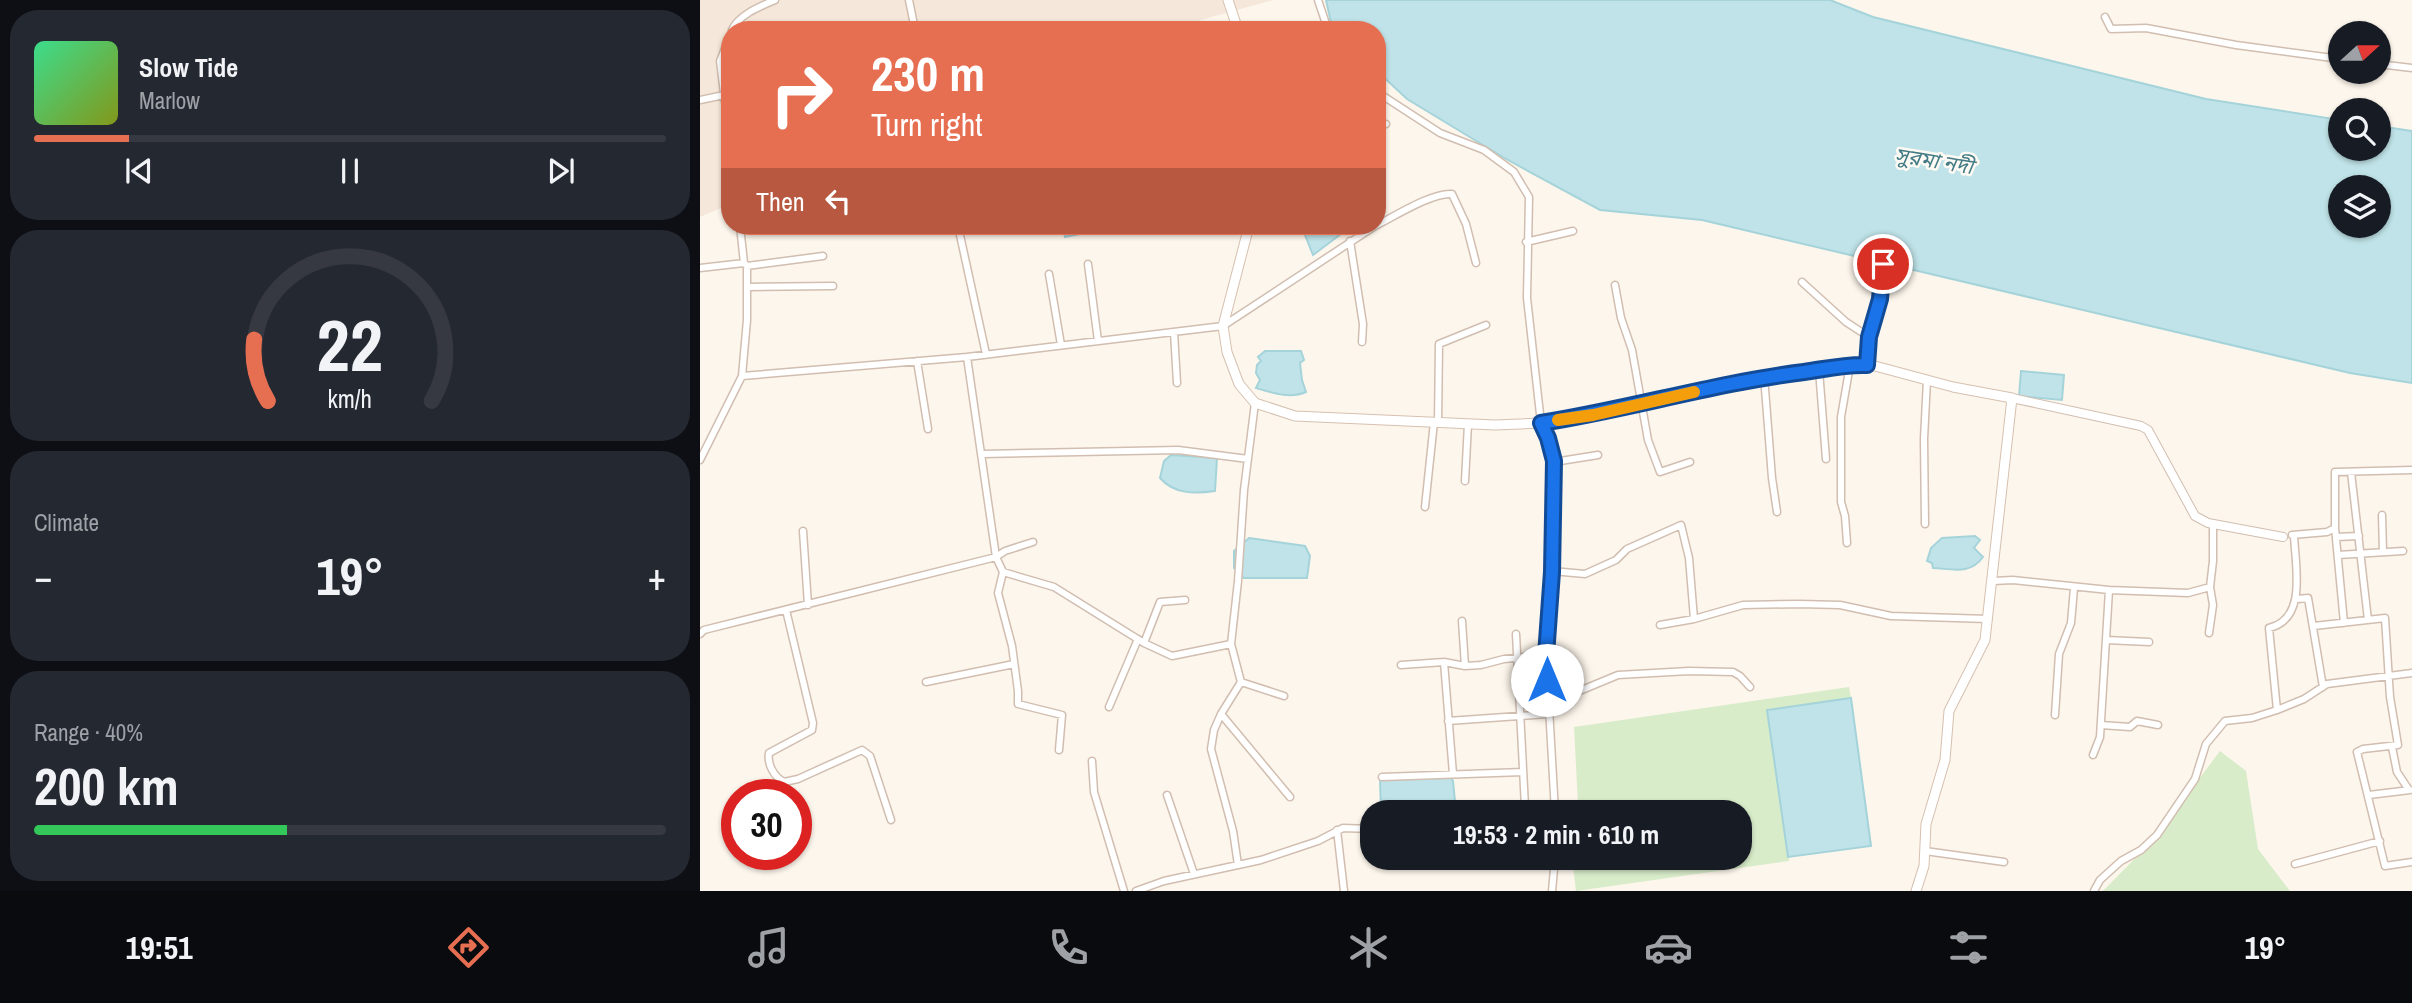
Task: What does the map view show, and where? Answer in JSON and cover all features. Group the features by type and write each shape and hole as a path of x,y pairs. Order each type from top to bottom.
{"main road":[{"path":"1228,0 1235,21"},
{"path":"1247,235 1223,326 1227,352 1239,384 1255,403 1295,416 1468,424 1541,423 1764,376 1850,365 1867,365 1953,387 2012,398 1985,640 1950,711 1945,760 1926,824 1924,866 1916,891"}],"street":[{"path":"738,21 758,7 775,0"},
{"path":"909,0 913,21"},
{"path":"1318,0 1325,21"},
{"path":"2105,17 2111,29 2146,28 2236,45 2328,57"},
{"path":"2391,66 2412,68"},
{"path":"700,100 721,96"},
{"path":"1386,98 1440,133 1484,150 1514,173 1529,197 1526,242 1527,298 1541,423 1554,461 1552,572 1546,655 1554,800"},
{"path":"1386,220 1445,193 1452,194 1466,224 1476,263"},
{"path":"1526,242 1573,231"},
{"path":"700,460 703,447 742,376 748,287 741,235"},
{"path":"960,235 986,354"},
{"path":"742,376 967,357 1223,326 1360,235"},
{"path":"1350,241 1363,324 1362,342"},
{"path":"700,268 823,256"},
{"path":"1088,264 1098,341"},
{"path":"1867,365 1869,337 1880,299 1883,264"},
{"path":"1049,274 1061,345"},
{"path":"1802,282 1846,322 1869,337"},
{"path":"1615,285 1620,318 1632,350 1648,440 1660,472 1690,462"},
{"path":"748,287 833,286"},
{"path":"1424,507 1436,422 1439,344 1486,325"},
{"path":"1174,332 1177,383"},
{"path":"967,357 996,557 1003,572 998,593 1014,664 1018,704 1062,715 1059,750"},
{"path":"917,361 928,429"},
{"path":"1847,543 1841,502 1841,418 1850,365"},
{"path":"1819,370 1826,459"},
{"path":"1764,376 1777,512"},
{"path":"1925,524 1924,439 1927,380"},
{"path":"2012,398 2141,426 2147,430 2195,516 2213,524 2283,537 2327,532 2335,528"},
{"path":"1238,864 1233,831 1211,749 1214,730 1221,714 1241,682 1231,644 1255,403"},
{"path":"1465,481 1468,424"},
{"path":"983,454 1178,450 1248,459"},
{"path":"1554,461 1598,455"},
{"path":"2344,623 2335,528 2335,472 2412,471"},
{"path":"2351,472 2368,620"},
{"path":"2382,515 2383,552"},
{"path":"2208,633 2213,605 2210,587 2213,524"},
{"path":"1552,572 1585,574 1616,560 1627,549 1681,526 1689,558 1694,619"},
{"path":"803,531 808,605"},
{"path":"2277,710 2269,628 2284,622 2297,599 2294,535"},
{"path":"2336,537 2359,536"},
{"path":"700,634 704,630 996,557 1005,551 1033,542"},
{"path":"2338,555 2403,551"},
{"path":"1003,572 1054,587 1141,641 1171,656 1231,644"},
{"path":"1993,581 2013,580 2074,588 2188,593 2210,587"},
{"path":"2055,715 2059,654 2071,623 2074,588"},
{"path":"2093,755 2100,737 2109,590"},
{"path":"2297,599 2308,598 2323,687"},
{"path":"1109,707 1160,602 1185,600"},
{"path":"1660,625 1694,619 1743,605 1840,605 1891,616 1988,619"},
{"path":"786,610 813,723 812,730 769,752 768,760 776,779 784,782 798,779 862,750 870,756 891,820"},
{"path":"2314,626 2383,617 2386,621 2388,676 2398,744 2357,752 2385,866 2412,862"},
{"path":"1462,621 1465,666"},
{"path":"1516,634 1525,800"},
{"path":"2106,640 2149,642"},
{"path":"1401,665 1444,662 1465,666 1481,665 1504,659 1546,655"},
{"path":"1444,662 1453,774"},
{"path":"926,682 1014,664"},
{"path":"1548,704 1618,675 1689,671 1733,673 1740,676 1750,687"},
{"path":"2094,891 2100,880 2153,840 2195,779 2206,744 2225,722 2252,718 2277,710 2304,699 2327,684 2412,673"},
{"path":"1241,682 1284,696"},
{"path":"1221,714 1290,797"},
{"path":"1448,721 1548,714"},
{"path":"2101,725 2130,727 2137,722 2158,725"},
{"path":"2369,795 2410,790 2397,772 2392,747"},
{"path":"1092,761 1094,792 1124,891"},
{"path":"1382,777 1523,772"},
{"path":"1167,794 1194,874"},
{"path":"1136,891 1194,874 1261,860 1318,841 1343,828 1360,829"},
{"path":"1337,830 1344,891"},
{"path":"2295,864 2381,841"},
{"path":"1925,851 2004,862"},
{"path":"1552,891 1554,870"}],"shaded area":[{"path":"700,0 1273,0 1197,21 721,21 721,208 700,217"}],"green space":[{"path":"1849,687 1851,698 1767,710 1789,861 1752,866 1752,800 1578,800 1574,727"},
{"path":"2220,751 2246,771 2258,849 2290,891 2103,891 2153,840"},
{"path":"1573,870 1725,870 1576,891"}],"water":[{"name":"সুরমা নদী","path":"1326,0 1830,0 1873,17 2206,99 2328,118 2328,161 2391,161 2391,128 2412,131 2412,383 2350,373 1702,220 1600,210 1506,159 1407,99 1386,79 1386,21 1331,21"},
{"path":"1305,235 1340,235 1313,255"},
{"path":"1265,351 1301,351 1304,360 1300,363 1302,380 1306,392 1288,395 1256,388 1260,380 1256,373 1257,365 1261,361 1258,357"},
{"path":"2021,371 2064,375 2062,400 2019,396"},
{"path":"1171,455 1217,458 1215,491 1185,492 1166,483 1160,478 1164,461"},
{"path":"1975,536 1980,540 1974,548 1983,557 1973,566 1961,570 1933,568 1932,563 1927,561 1931,548 1942,538"},
{"path":"1249,538 1305,546 1310,556 1307,578 1244,578 1234,568 1234,551"},
{"path":"1851,698 1871,846 1788,857 1767,710"},
{"path":"1450,776 1455,800 1381,800 1380,779"}],"slow traffic":[{"path":"1558,420 1593,415 1694,392"}],"route":[{"path":"1547,680 1554,461 1541,423 1593,415 1764,376 1867,365 1869,337 1880,299 1883,264"}]}
